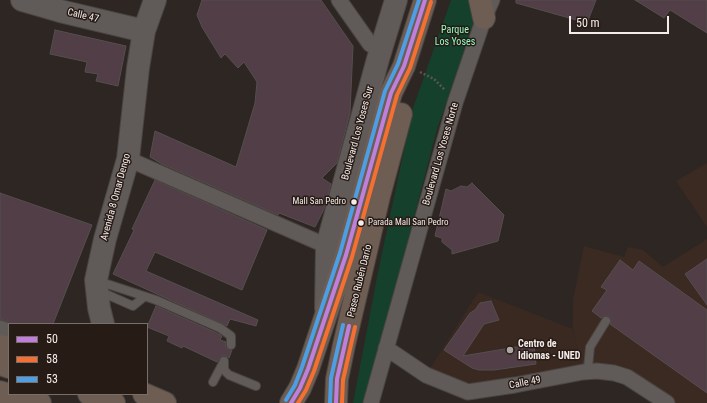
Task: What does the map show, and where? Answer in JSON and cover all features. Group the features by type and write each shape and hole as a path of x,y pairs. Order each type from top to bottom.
{"highway":[{"name":"Paseo Rubén Darío","path":"291,403 300,388 308,369 326,316 346,254 391,93 404,66 425,0"},
{"name":"Paseo Rubén Darío","path":"336,403 337,379 344,345 379,196 405,97 404,66"},
{"path":"11,395 40,403"},
{"path":"92,395 114,403"},
{"path":"146,395 165,403"}],"street":[{"name":"Calle 47","path":"22,0 60,11 144,31"},
{"name":"Avenida 8 Omar Dengo","path":"103,323 96,285 105,239 128,159 138,68 144,31 155,0"},
{"path":"340,0 370,44 380,50"},
{"name":"Boulevard Los Yoses Sur","path":"326,316 327,246 380,50 396,0"},
{"name":"Boulevard Los Yoses Norte","path":"372,403 455,103 486,6"},
{"path":"128,159 327,246"},
{"name":"Calle 49","path":"386,348 426,375 468,392 508,387 584,372 597,371 614,373 627,377 667,403"}],"lane":[{"path":"96,285 133,306 144,297"},
{"path":"96,285 156,300 220,328 231,336 231,345"},
{"path":"597,371 588,368 588,357 590,347 606,321"},
{"path":"213,382 224,361 224,370 230,375 256,386"}],"path":[{"path":"404,66 428,75 434,79 442,86 455,103"}],"shaded area":[{"path":"707,163 707,227 676,181"},
{"path":"707,239 707,403 667,403 641,385 583,372 573,329 573,299 584,246 624,257 628,247 643,250 663,267"},
{"name":"Centro de Idiomas - UNED","path":"478,292 573,329 583,372 468,392 426,375"}],"green space":[{"name":"Parque Los Yoses","path":"451,0 474,0 476,19 437,129 366,403 353,403 378,272 413,108"}],"building":[{"path":"202,0 321,0 353,46 350,113 337,163 322,178 331,184 325,207 315,227 279,213 278,215 162,164 150,157 155,131 236,167 255,103 257,82 244,62 238,68 225,54 221,58 202,27 197,15"},
{"path":"516,0 596,0 587,23 516,3"},
{"path":"635,0 707,0 707,33 670,10 664,18"},
{"path":"55,30 126,46 118,86 96,81 98,74 85,72 87,62 50,54"},
{"path":"155,180 267,230 242,290 155,252 146,271 258,320 256,326 230,319 227,326 113,274 134,230 132,229"},
{"path":"472,183 504,215 498,241 452,254 452,250 442,242 442,238 435,236 446,189 451,191 461,186 467,187"},
{"path":"0,193 92,225 53,323 11,323 0,319"},
{"path":"707,259 707,305 685,274"},
{"path":"620,260 633,270 639,261 707,310 707,393 610,324 611,321 609,317 606,316 601,318 592,311 607,290 601,287"},
{"path":"491,301 499,320 484,324 463,356 534,344 536,364 494,370 479,370 472,368 444,350 470,313 475,310 480,303"},
{"path":"156,306 217,333 222,336 220,340 226,342 226,348 232,350 229,358 222,356 217,362 183,346 182,348 167,341 169,336 148,327"}],"transit line":[{"name":"53","path":"286,400 295,385 302,367 340,253 385,91 398,64 419,0"},
{"name":"50","path":"291,403 300,388 308,369 346,255 391,93 404,66 425,0"},
{"name":"58","path":"298,403 306,390 314,371 352,257 397,95 410,68 431,2"},
{"name":"53","path":"330,403 331,378 343,325"},
{"name":"50","path":"336,403 337,379 349,326"},
{"name":"58","path":"342,403 343,380 355,327"}],"place":[{"name":"Mall San Pedro","path":"354,202"},
{"name":"Parada Mall San Pedro","path":"361,223"},
{"name":"Centro de Idiomas - UNED","path":"510,350"}]}
